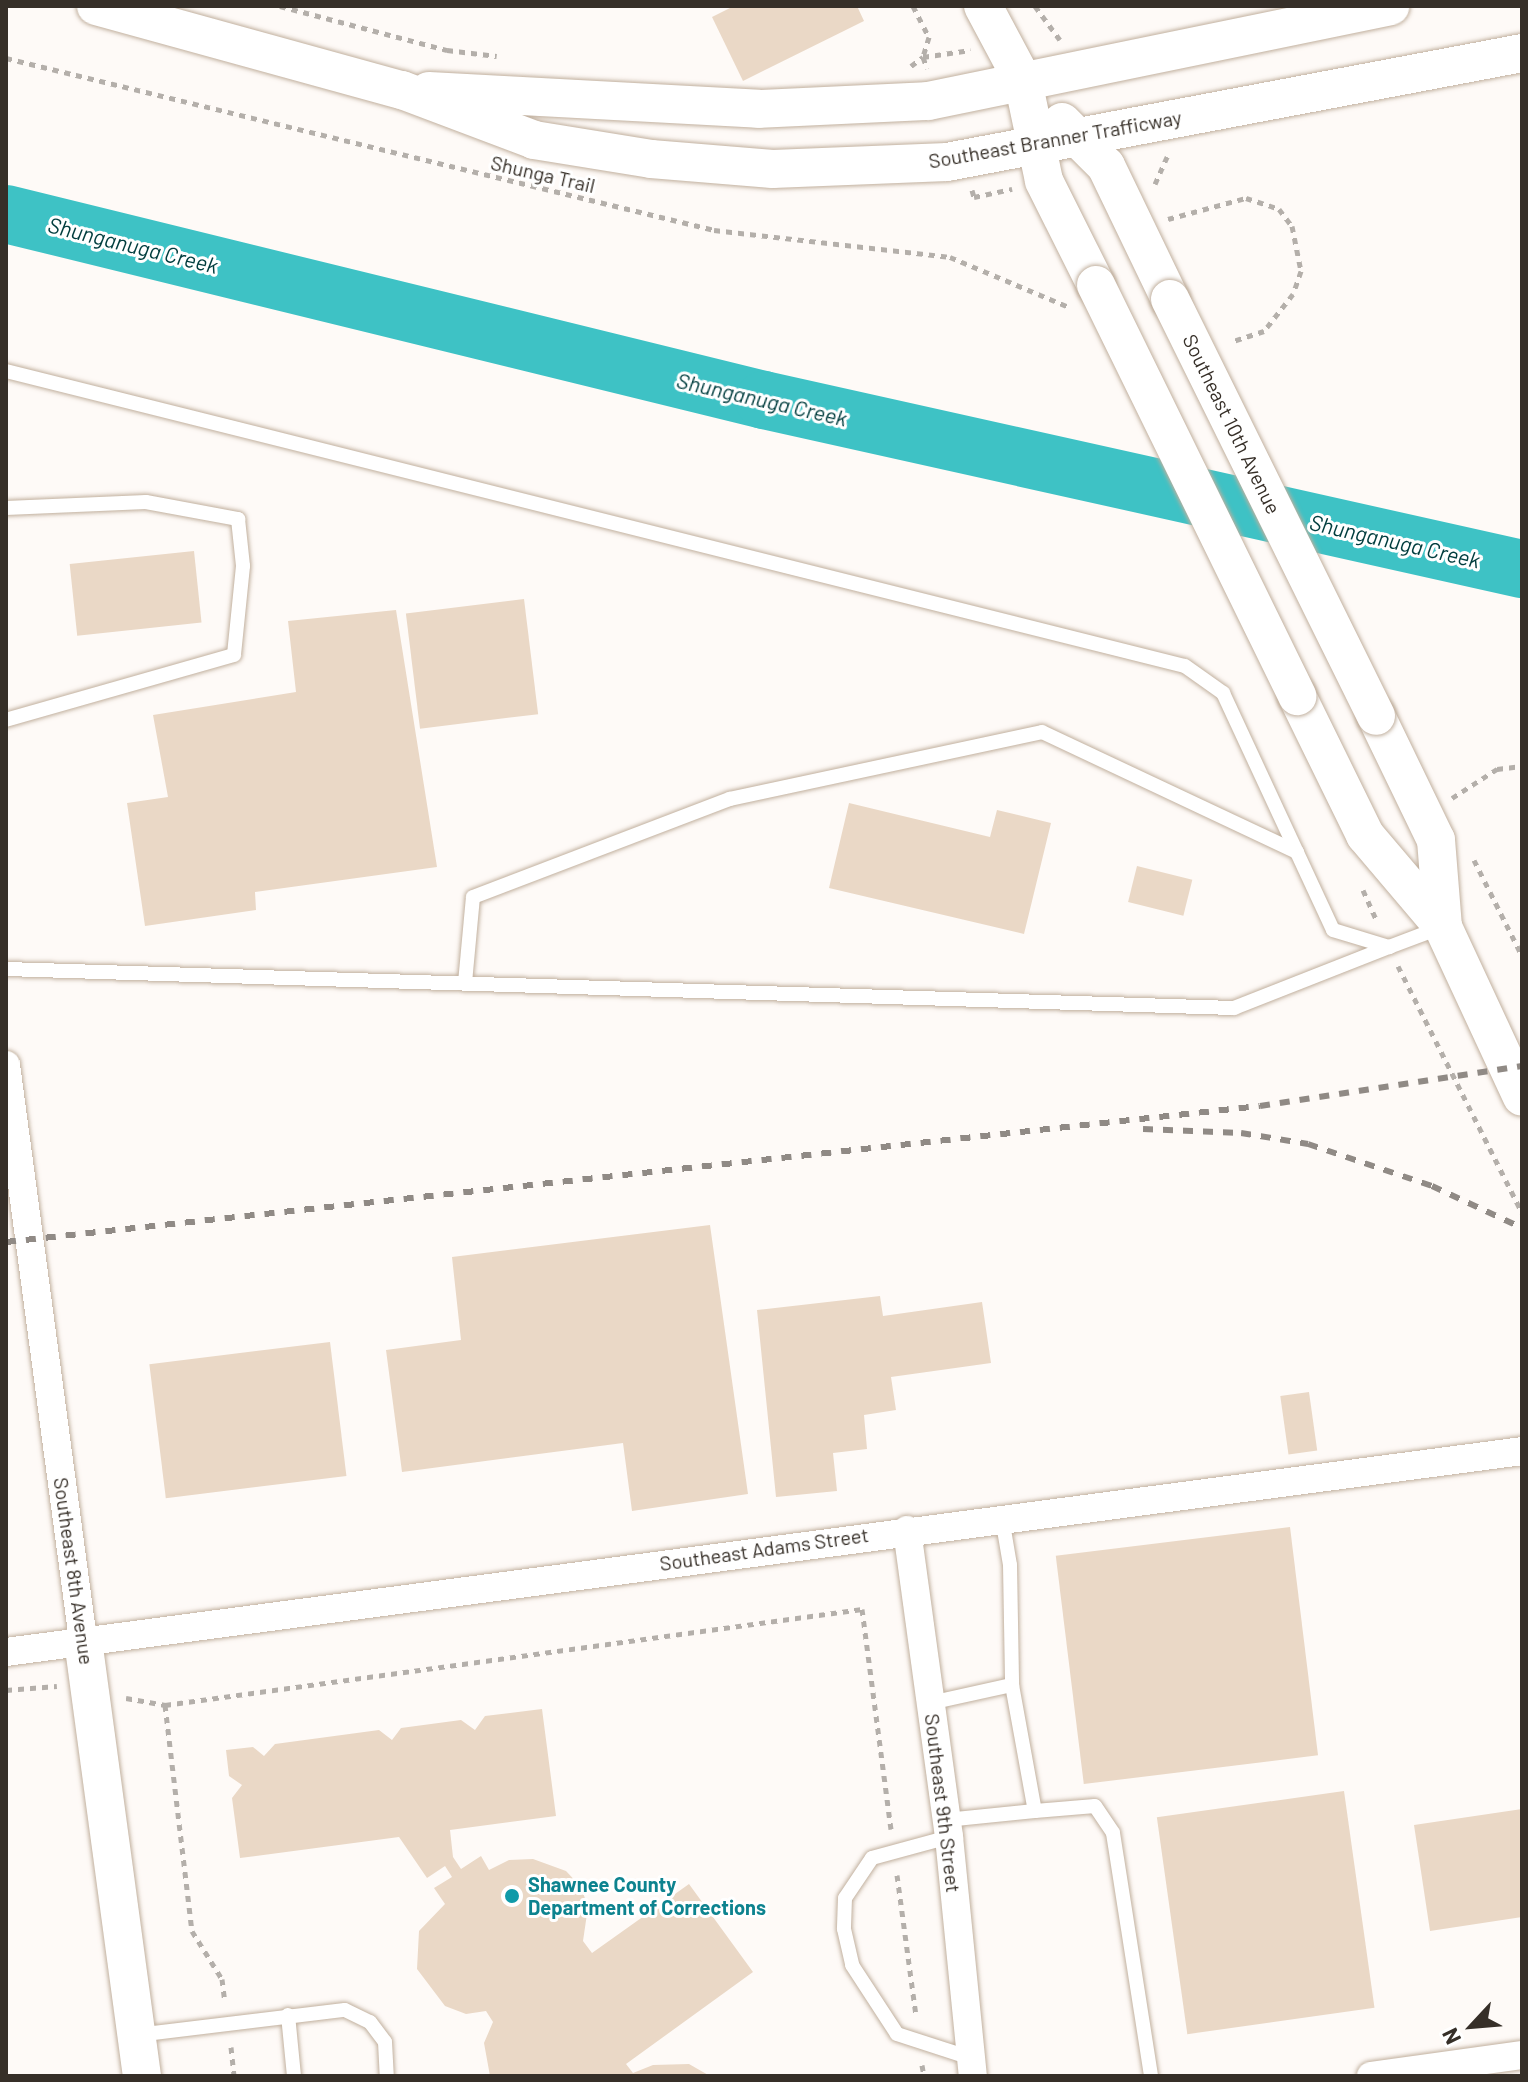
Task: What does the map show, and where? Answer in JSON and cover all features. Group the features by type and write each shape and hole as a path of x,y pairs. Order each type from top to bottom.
{"main road":[{"name":"Southeast Branner Trafficway","path":"96,6 185,18 402,90 534,140 711,165 773,169 947,162 1522,53"},
{"name":"Southeast 10th Avenue","path":"983,6 1023,81 1044,181 1084,297 1297,696 1365,835 1443,927 1522,1097"},
{"name":"Southeast Branner Trafficway","path":"402,90 786,108 928,101 1390,6"},
{"name":"Southeast 10th Avenue","path":"1023,81 1106,166 1436,840 1443,927"},
{"name":"Southeast 8th Avenue","path":"83,1640 142,2076"}],"street":[{"name":"Southeast 8th Avenue","path":"6,1065 83,1640"},
{"name":"Southeast Adams Street","path":"6,1652 907,1530 1522,1451"},
{"name":"Southeast 9th Street","path":"907,1530 947,1829 972,2067"},
{"path":"1371,2076 1522,2055"}],"lane":[{"path":"6,371 1185,666 1223,693 1333,930 1389,947"},
{"path":"6,508 146,502 238,519 243,566 234,655 6,720"},
{"path":"465,983 473,897 730,799 1042,732 1297,852"},
{"path":"6,969 1234,1008 1443,927"},
{"path":"1002,1518 1010,1565 1012,1685 1035,1811"},
{"path":"930,1703 1012,1685"},
{"path":"972,2067 897,2034 852,1965 844,1929 845,1898 872,1858 947,1829 1035,1811 1095,1806 1113,1833 1151,2076"},
{"path":"137,2035 345,2010 370,2022 385,2042 387,2076"},
{"path":"288,2015 294,2076"}],"path":[{"path":"280,6 447,50 510,58"},
{"path":"906,71 923,57 1069,37"},
{"name":"Shunga Trail","path":"6,58 714,230 950,257 1084,297"},
{"path":"1161,221 1246,198 1279,209 1292,226 1301,271 1293,294 1264,331 1234,343"},
{"path":"1445,802 1497,769 1522,766"},
{"path":"1466,844 1522,956"},
{"path":"6,1690 57,1686 165,1705 862,1609"},
{"path":"165,1705 192,1931 222,1979 234,2076"}],"building":[{"path":"734,6 857,6 864,21 743,81 712,17"},
{"path":"194,551 202,623 77,636 70,564"},
{"path":"524,599 538,714 420,729 406,614"},
{"path":"396,610 437,867 255,892 256,910 145,926 127,803 168,797 153,715 296,692 288,621"},
{"path":"849,803 990,837 997,810 1051,823 1024,934 829,888"},
{"path":"1137,866 1192,880 1183,916 1128,902"},
{"path":"710,1225 748,1494 632,1511 623,1443 402,1472 386,1350 461,1340 452,1257"},
{"path":"880,1296 883,1316 982,1302 991,1363 891,1377 896,1410 864,1415 867,1449 833,1453 837,1491 776,1497 757,1310"},
{"path":"330,1342 346,1476 166,1498 149,1364"},
{"path":"1309,1392 1317,1450 1288,1454 1280,1396"},
{"path":"1290,1527 1318,1755 1084,1784 1056,1556"},
{"name":"Shawnee County Department of Corrections","path":"542,1709 556,1816 450,1830 453,1857 461,1869 481,1856 489,1870 509,1860 533,1859 566,1871 581,1887 588,1907 583,1941 592,1953 689,1884 753,1972 626,2064 633,2073 653,2065 689,2064 710,2076 490,2076 484,2043 493,2022 486,2011 466,2014 445,2006 417,1969 419,1931 445,1904 434,1888 452,1877 445,1866 427,1878 399,1837 240,1858 232,1798 242,1785 229,1776 226,1750 253,1747 264,1756 275,1744 379,1730 392,1740 401,1728 461,1720 475,1730 485,1716"},
{"path":"1344,1791 1374,2008 1187,2034 1157,1817"},
{"path":"1522,1809 1522,1917 1430,1931 1414,1825"}],"waterway":[{"name":"Shunganuga Creek","path":"6,214 764,400 1522,569"}],"railway":[{"path":"6,1242 1260,1106 1522,1066"},
{"path":"1143,1129 1241,1133 1308,1144 1432,1186 1522,1228"}],"place":[{"name":"Shawnee County Department of Corrections","path":"512,1896"}]}
